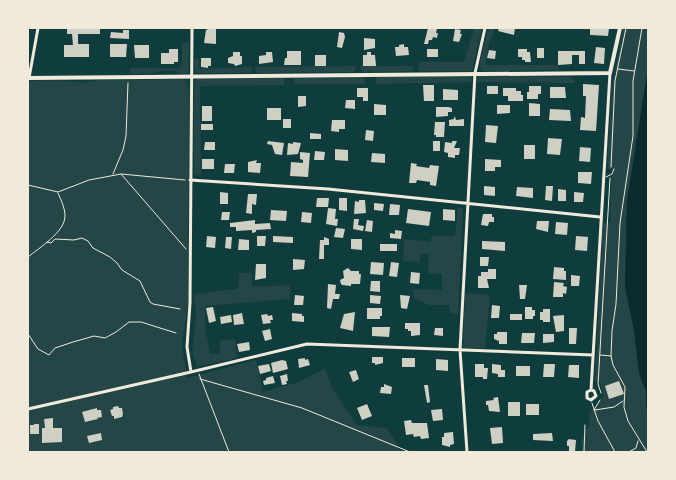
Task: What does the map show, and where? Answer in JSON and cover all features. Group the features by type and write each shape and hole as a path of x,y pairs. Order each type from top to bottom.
{"street":[{"path":"38,28 28,78 610,73"},
{"path":"191,372 187,348 190,303 192,28"},
{"path":"467,452 460,350 475,74 485,28"},
{"path":"591,390 602,178 610,73 620,28"},
{"path":"190,180 328,189 600,217"},
{"path":"28,408 307,344 593,355"},
{"path":"591,390 596,394 595,398 588,400 586,392 591,390"}],"lane":[{"path":"602,178 610,176 614,169"}],"path":[{"path":"594,410 601,395 598,384 599,355 615,82 626,28"},
{"path":"642,28 633,81 633,136 618,238 616,304 611,356 613,365 625,387 624,408 628,421 647,452"},
{"path":"618,69 634,71"},
{"path":"113,174 126,136 128,77"},
{"path":"28,185 58,192 89,180 113,174 190,180"},
{"path":"121,174 190,254"},
{"path":"28,257 63,226 65,218 58,192"},
{"path":"47,242 51,243 55,239 74,240 82,238 88,241 93,248 110,257 122,270 140,281 150,302 180,309"},
{"path":"28,334 38,349 49,354 55,348 94,336 105,338 129,322 142,322 176,334"},
{"path":"599,355 611,356"},
{"path":"197,370 229,452"},
{"path":"200,379 302,408 410,452"},
{"path":"591,400 615,452"},
{"path":"594,410 614,407 624,400"},
{"path":"584,452 585,425"},
{"path":"629,452 636,448 638,440"}],"shaded area":[{"path":"474,28 482,28 472,71 419,71 419,62 464,62"},
{"path":"488,28 495,28 489,43 485,65 559,65 559,70 481,71 480,63"},
{"path":"623,28 648,28 648,68 627,201 625,287 634,330 639,373 646,391 648,452 582,452 581,440 589,426 589,412 596,409 603,396 600,381 595,381 602,236 603,223 610,223 611,178 615,171 607,168 612,86"},
{"path":"182,43 189,43 188,73 160,71 150,74 131,74 130,68 179,68 182,64"},
{"path":"194,59 199,59 199,69 252,67 251,73 197,73 195,71"},
{"path":"356,66 354,72 256,73 255,67"},
{"path":"360,66 414,66 413,71 362,72"},
{"path":"648,68 648,413 646,391 639,373 634,330 625,287 627,201"},
{"path":"470,76 472,82 376,84 376,77"},
{"path":"479,76 572,77 575,83 476,82"},
{"path":"364,77 365,84 294,84 294,78"},
{"path":"284,78 284,85 200,86 201,177 194,174 194,83 196,79"},
{"path":"182,79 187,81 189,89 188,304 182,344 187,378 256,360 263,392 299,382 325,368 332,388 357,425 387,428 396,442 397,448 406,452 28,452 28,81 85,82 99,80"},
{"path":"458,207 463,209 458,314 450,313 449,305 429,305 414,298 413,289 442,290 442,274 428,273 429,254 421,254 419,262 403,261 404,239 430,242 432,236 455,236"},
{"path":"239,273 252,273 252,285 254,287 290,285 290,299 205,306 205,327 210,354 220,353 220,341 235,339 237,358 197,367 192,351 196,315 194,294 236,289 239,286"},
{"path":"465,293 490,295 485,348 463,348"}],"building":[{"path":"67,28 100,28 100,34 78,34 78,44 89,44 89,57 64,57 64,45 73,45 72,34 67,34"},
{"path":"216,28 216,44 204,43 206,30"},
{"path":"428,28 437,28 437,38 433,37 432,40 429,40 428,44 424,44"},
{"path":"499,28 515,28 514,35 498,31"},
{"path":"590,28 609,28 608,36 590,35"},
{"path":"455,29 461,30 460,34 462,34 459,42 453,41"},
{"path":"123,30 129,30 129,39 110,38 111,32 123,33"},
{"path":"339,32 344,33 345,37 342,48 337,47"},
{"path":"364,38 375,39 375,48 364,50"},
{"path":"110,44 127,44 126,57 110,57"},
{"path":"404,44 404,47 408,47 409,55 396,56 395,47"},
{"path":"134,45 149,45 149,58 135,58"},
{"path":"596,47 605,48 604,64 594,63"},
{"path":"537,48 544,48 544,58 537,58"},
{"path":"169,49 178,49 178,62 174,62 174,64 161,64 161,53 169,53"},
{"path":"427,49 438,49 438,57 427,57"},
{"path":"518,49 527,49 527,52 530,52 531,62 525,62 525,60 522,60 522,57 518,57"},
{"path":"489,50 496,51 495,59 487,58"},
{"path":"287,51 301,51 301,65 284,65"},
{"path":"558,51 585,51 585,64 579,64 579,55 572,55 572,64 558,65"},
{"path":"233,52 240,52 242,64 235,66 228,63 228,58 233,56"},
{"path":"266,52 272,52 273,62 259,64 259,56 266,55"},
{"path":"367,52 375,55 376,66 363,66 363,55 367,55"},
{"path":"315,55 326,55 326,66 315,66"},
{"path":"201,58 211,58 211,66 208,66 208,68 201,67"},
{"path":"583,84 599,85 596,131 580,130 581,117 585,118 586,96 583,96"},
{"path":"423,85 434,85 434,101 424,101"},
{"path":"487,86 498,86 498,94 487,94"},
{"path":"529,86 541,86 541,94 538,94 538,99 527,99"},
{"path":"550,87 565,87 566,98 550,98"},
{"path":"357,88 368,88 368,101 363,101 363,97 357,97"},
{"path":"503,88 516,88 516,91 521,91 523,101 508,101 508,96 503,96"},
{"path":"443,89 458,90 458,100 443,100"},
{"path":"298,96 306,96 306,106 298,107"},
{"path":"346,100 355,100 355,109 345,108"},
{"path":"529,103 540,104 540,116 529,116"},
{"path":"374,104 386,105 386,115 374,115"},
{"path":"497,105 510,105 510,113 497,114"},
{"path":"202,106 212,106 212,121 202,121"},
{"path":"436,107 452,108 452,112 448,112 448,116 436,117"},
{"path":"267,108 281,108 281,120 267,120"},
{"path":"550,109 570,110 571,121 549,120"},
{"path":"454,117 456,120 464,119 464,126 449,126 449,120 454,119"},
{"path":"283,119 291,119 291,128 283,128"},
{"path":"332,120 345,120 345,129 339,129 339,132 331,131"},
{"path":"435,122 445,122 444,137 436,137 434,135"},
{"path":"201,124 213,124 213,130 201,130"},
{"path":"486,125 498,126 496,143 485,142"},
{"path":"366,130 374,131 373,141 365,140"},
{"path":"310,133 321,134 321,139 310,139"},
{"path":"548,138 562,139 560,155 547,154"},
{"path":"268,141 284,143 282,155 275,154 272,145 267,144"},
{"path":"433,141 440,141 440,151 433,151"},
{"path":"452,141 457,141 454,148 460,148 459,155 455,155 455,158 448,157 448,153 444,152 445,142 452,143"},
{"path":"205,142 215,142 215,150 204,150"},
{"path":"293,142 301,143 298,154 287,155 288,143 293,144"},
{"path":"524,145 535,145 535,159 524,159"},
{"path":"580,147 591,148 590,162 579,161"},
{"path":"335,149 348,150 348,161 335,160"},
{"path":"315,151 325,152 324,160 314,160"},
{"path":"300,152 310,153 308,177 290,176 291,162 303,163 303,160 300,159"},
{"path":"372,153 385,154 385,163 371,162"},
{"path":"202,159 214,159 214,169 202,169"},
{"path":"485,159 501,160 501,167 495,167 495,171 485,171"},
{"path":"257,160 256,163 261,163 260,173 248,172 248,162"},
{"path":"411,163 417,164 416,166 429,168 430,165 439,166 436,186 430,185 430,182 417,180 416,183 409,183"},
{"path":"225,164 235,164 234,173 224,173"},
{"path":"578,172 592,172 591,184 578,183"},
{"path":"484,186 495,187 495,196 484,195"},
{"path":"546,186 553,186 552,201 545,200"},
{"path":"517,187 533,188 533,198 516,196"},
{"path":"558,189 566,190 566,201 558,201"},
{"path":"220,192 228,193 228,204 220,204"},
{"path":"574,192 584,193 583,202 574,202"},
{"path":"248,194 257,194 256,205 252,204 252,214 246,213"},
{"path":"317,198 329,198 328,207 316,207"},
{"path":"339,198 347,198 347,211 339,210"},
{"path":"359,200 365,200 366,213 354,214 355,201 359,202"},
{"path":"374,203 384,204 383,211 374,210"},
{"path":"390,204 400,205 399,215 389,215"},
{"path":"328,208 336,209 335,219 338,219 337,226 326,224"},
{"path":"408,209 431,212 429,226 406,223"},
{"path":"443,209 455,210 455,221 443,220"},
{"path":"271,210 287,211 286,221 270,220"},
{"path":"222,212 230,212 229,220 221,220"},
{"path":"302,212 312,213 311,223 301,222"},
{"path":"483,214 492,214 494,222 489,222 488,226 481,225"},
{"path":"354,219 359,219 358,225 364,226 363,231 353,229"},
{"path":"255,220 255,224 270,223 271,229 256,230 256,232 252,233 252,230 236,231 236,227 230,227 230,223"},
{"path":"367,220 373,221 372,232 365,231"},
{"path":"537,221 549,221 548,232 536,229"},
{"path":"556,222 568,223 567,235 555,234"},
{"path":"336,228 345,229 343,238 334,237"},
{"path":"395,230 402,231 401,239 390,238 390,233 395,234"},
{"path":"207,236 216,237 215,248 206,247"},
{"path":"257,236 266,236 265,246 257,246"},
{"path":"273,236 293,237 293,243 273,242"},
{"path":"576,236 588,237 587,251 575,250"},
{"path":"226,237 232,237 231,249 225,248"},
{"path":"324,237 329,239 329,245 324,245 324,259 319,259 320,240 324,240"},
{"path":"239,239 249,240 249,250 238,250"},
{"path":"351,239 362,239 362,250 351,249"},
{"path":"482,241 505,242 505,251 482,249"},
{"path":"380,244 397,244 397,251 380,251"},
{"path":"480,257 489,257 488,266 480,266"},
{"path":"293,259 305,260 304,269 293,270"},
{"path":"371,262 384,263 383,275 370,274"},
{"path":"391,262 399,263 397,277 389,276"},
{"path":"256,264 266,264 266,278 255,280"},
{"path":"554,267 564,268 566,280 553,279"},
{"path":"348,268 351,271 359,271 359,274 361,274 360,284 351,284 351,286 341,284 340,280 344,278 343,271"},
{"path":"488,269 496,269 496,279 487,279 489,288 478,288 478,276 481,276 481,272 488,272"},
{"path":"411,272 420,273 419,284 410,283"},
{"path":"571,275 580,276 579,286 571,286"},
{"path":"371,281 380,281 380,292 370,291"},
{"path":"554,282 564,283 563,286 567,287 566,294 563,293 563,297 553,297"},
{"path":"328,284 336,285 335,294 340,294 339,299 333,299 331,309 327,308"},
{"path":"519,285 527,285 525,299 520,299"},
{"path":"295,295 304,296 303,305 294,305"},
{"path":"370,295 381,296 380,304 370,303"},
{"path":"400,295 410,296 407,309 401,308"},
{"path":"492,305 500,306 499,318 491,318"},
{"path":"213,307 216,321 209,323 206,308"},
{"path":"525,307 532,307 532,310 535,310 533,319 525,319"},
{"path":"367,308 382,308 380,319 367,319"},
{"path":"543,309 550,309 550,322 540,320 540,312 543,312"},
{"path":"355,312 353,331 340,328 344,314"},
{"path":"242,313 244,324 234,325 233,315"},
{"path":"292,313 302,314 304,322 292,321"},
{"path":"267,314 268,316 272,315 273,320 270,320 271,323 263,324 261,315"},
{"path":"510,314 522,314 522,320 510,320"},
{"path":"231,315 232,322 221,324 220,317"},
{"path":"564,315 564,331 556,332 553,316"},
{"path":"405,323 420,323 420,335 411,336 411,331 405,329"},
{"path":"372,327 390,327 389,337 372,336"},
{"path":"435,328 443,328 443,336 434,335"},
{"path":"569,328 577,328 576,344 569,344"},
{"path":"270,329 272,339 265,341 262,331"},
{"path":"497,332 507,332 507,344 499,344 499,341 494,339 494,334 497,334"},
{"path":"522,333 535,333 534,343 521,343"},
{"path":"543,334 554,334 554,342 543,343"},
{"path":"249,342 250,350 239,352 237,344"},
{"path":"372,357 383,357 383,363 375,365 375,363 372,363"},
{"path":"305,358 305,360 308,359 310,365 299,368 298,359"},
{"path":"402,358 415,358 415,367 402,367"},
{"path":"436,359 448,360 448,371 436,370"},
{"path":"282,360 286,361 288,369 273,373 271,363"},
{"path":"269,364 271,371 260,374 258,366"},
{"path":"475,364 484,364 484,368 488,368 487,379 475,377"},
{"path":"492,364 501,365 501,370 505,370 505,377 498,377 498,374 492,373"},
{"path":"544,364 555,364 554,377 543,377"},
{"path":"569,365 579,365 579,378 568,377"},
{"path":"516,366 530,366 530,376 516,376"},
{"path":"356,370 359,379 353,382 349,372"},
{"path":"287,374 287,384 282,385 280,376"},
{"path":"273,376 275,383 264,385 263,381 266,378"},
{"path":"619,381 624,394 609,399 605,386"},
{"path":"384,384 392,387 391,394 380,393 381,387 384,387"},
{"path":"424,385 428,385 430,402 427,403"},
{"path":"498,397 500,412 489,411 486,401 494,400 493,398"},
{"path":"508,402 520,402 520,416 508,416"},
{"path":"367,404 372,416 362,420 357,408"},
{"path":"526,404 539,404 539,415 526,415"},
{"path":"118,406 122,408 123,414 122,417 114,419 110,410"},
{"path":"97,408 97,410 101,410 102,417 85,422 82,412"},
{"path":"442,409 443,420 433,421 431,410"},
{"path":"53,418 53,428 62,428 62,442 42,443 42,428 45,428 44,419"},
{"path":"411,420 412,423 427,423 429,438 421,439 420,436 414,437 413,434 406,435 404,421"},
{"path":"39,424 39,434 30,434 30,425"},
{"path":"502,427 503,443 492,444 490,428"},
{"path":"453,432 454,444 450,445 450,447 442,445 444,433"},
{"path":"101,433 102,440 89,443 87,436"},
{"path":"552,433 553,441 533,440 533,434"},
{"path":"569,439 576,440 575,452 569,452 567,441"}]}
